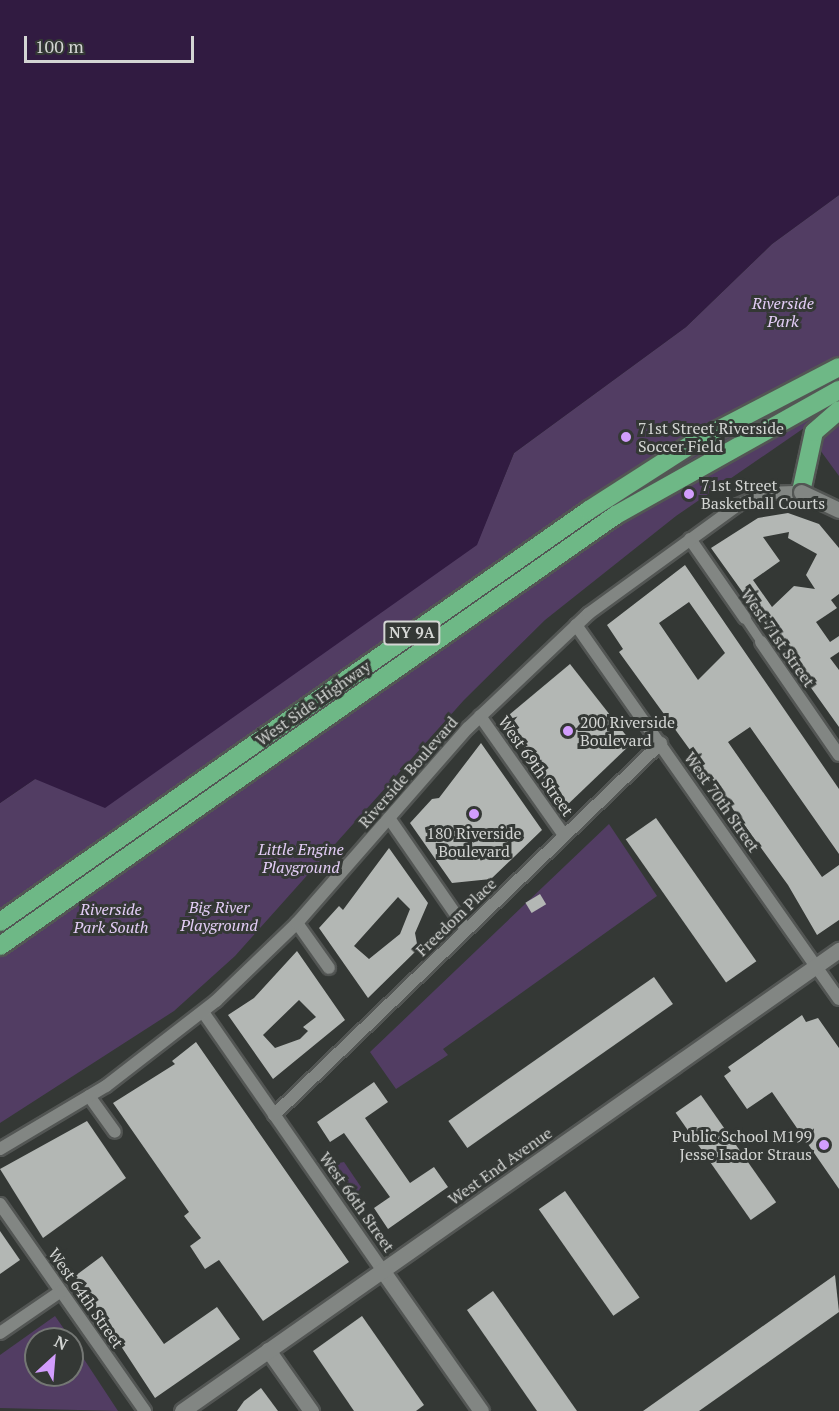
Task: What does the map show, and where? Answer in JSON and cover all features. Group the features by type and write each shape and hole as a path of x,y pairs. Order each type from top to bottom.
{"highway":[{"name":"West Side Highway","path":"0,922 589,510 695,442 839,368"},
{"name":"West Side Highway","path":"0,946 616,515 839,390"},
{"path":"801,492 814,432 839,410"}],"main road":[{"path":"801,492 839,510"},
{"name":"West End Avenue","path":"182,1411 839,950"},
{"name":"West 66th Street","path":"382,1270 481,1411"},
{"path":"268,1350 311,1411"}],"street":[{"name":"Riverside Boulevard","path":"0,1149 89,1096 203,1012 297,923 480,716 576,625 690,538 757,496 801,492"},
{"name":"West 71st Street","path":"690,538 839,755"},
{"name":"West 70th Street","path":"576,625 839,999"},
{"name":"West 69th Street","path":"480,716 564,834"},
{"name":"Freedom Place","path":"274,1115 661,743"},
{"path":"389,818 466,929"},
{"path":"297,923 329,968"},
{"name":"West 66th Street","path":"203,1012 382,1270"},
{"path":"89,1096 115,1132"},
{"name":"West 64th Street","path":"0,1204 145,1411"},
{"path":"0,1333 61,1291"}],"green space":[{"name":"Riverside Park South","path":"839,195 839,476 804,428 676,516 545,620 464,700 235,956 174,1011 0,1123 0,803 35,779 478,541 514,453 686,327 772,244"},
{"path":"609,824 657,896 443,1049 448,1055 396,1089 370,1052"},
{"path":"344,1162 361,1187 356,1195 334,1164"},
{"path":"55,1316 63,1327 39,1327"},
{"path":"24,1338 24,1387 84,1387 84,1359 118,1411 0,1408 0,1355"}],"shaded area":[{"path":"0,0 839,0 839,195 772,244 686,327 514,453 477,545 105,808 35,779 0,803"}],"building":[{"path":"788,513 819,524 839,548 839,594 831,600 837,608 816,622 830,642 839,636 839,652 830,658 839,670 839,727 711,548 758,518","holes":["789,532 788,538 817,554 806,575 815,589 794,586 772,607 753,580 780,561 763,537"]},
{"path":"685,565 839,789 839,854 750,727 728,742 822,877 839,865 839,920 817,935 788,885 619,652 623,649 607,625","holes":["689,602 725,653 698,680 659,623"]},
{"name":"200 Riverside Boulevard","path":"570,664 632,743 564,808 503,720"},
{"name":"180 Riverside Boulevard","path":"481,743 542,830 491,879 452,883 410,823 432,799 439,798"},
{"path":"656,818 756,961 726,983 626,839"},
{"path":"389,848 428,903 415,933 418,949 368,998 319,928 339,906 343,910","holes":["398,897 410,909 400,934 369,959 354,946"]},
{"path":"540,894 546,904 532,913 525,903"},
{"path":"297,951 345,1020 273,1079 228,1015 254,998","holes":["299,1000 316,1017 303,1027 308,1031 300,1039 275,1048 263,1035"]},
{"path":"654,977 673,1004 467,1148 448,1121"},
{"path":"802,1015 806,1022 818,1018 839,1048 839,1189 772,1092 747,1109 724,1076 731,1071 728,1067"},
{"path":"196,1042 349,1262 263,1321 219,1260 205,1269 190,1246 201,1238 184,1216 189,1212 113,1103 175,1064 172,1061"},
{"path":"374,1082 388,1102 365,1118 410,1183 434,1167 448,1187 388,1229 374,1208 390,1197 344,1133 330,1142 317,1122"},
{"path":"701,1095 776,1202 751,1220 676,1113"},
{"path":"87,1121 126,1178 43,1238 0,1169"},
{"path":"565,1191 640,1297 613,1316 539,1209"},
{"path":"0,1231 20,1260 0,1274"},
{"path":"102,1256 164,1344 217,1307 240,1339 155,1398 75,1276"},
{"path":"835,1275 839,1312 699,1411 643,1411"},
{"path":"493,1291 577,1411 537,1411 467,1310"},
{"path":"362,1316 424,1405 416,1411 354,1411 313,1351"},
{"path":"261,1388 278,1411 237,1411 244,1401"}],"place":[{"name":"71st Street Riverside Soccer Field","path":"626,437"},
{"name":"71st Street Basketball Courts","path":"689,494"},
{"name":"200 Riverside Boulevard","path":"568,731"},
{"name":"180 Riverside Boulevard","path":"474,814"},
{"name":"Public School M199 Jesse Isador Straus","path":"824,1145"}],"park label":[{"name":"Riverside Park","path":"783,312"},
{"name":"Little Engine Playground","path":"301,858"},
{"name":"Big River Playground","path":"219,916"}]}
